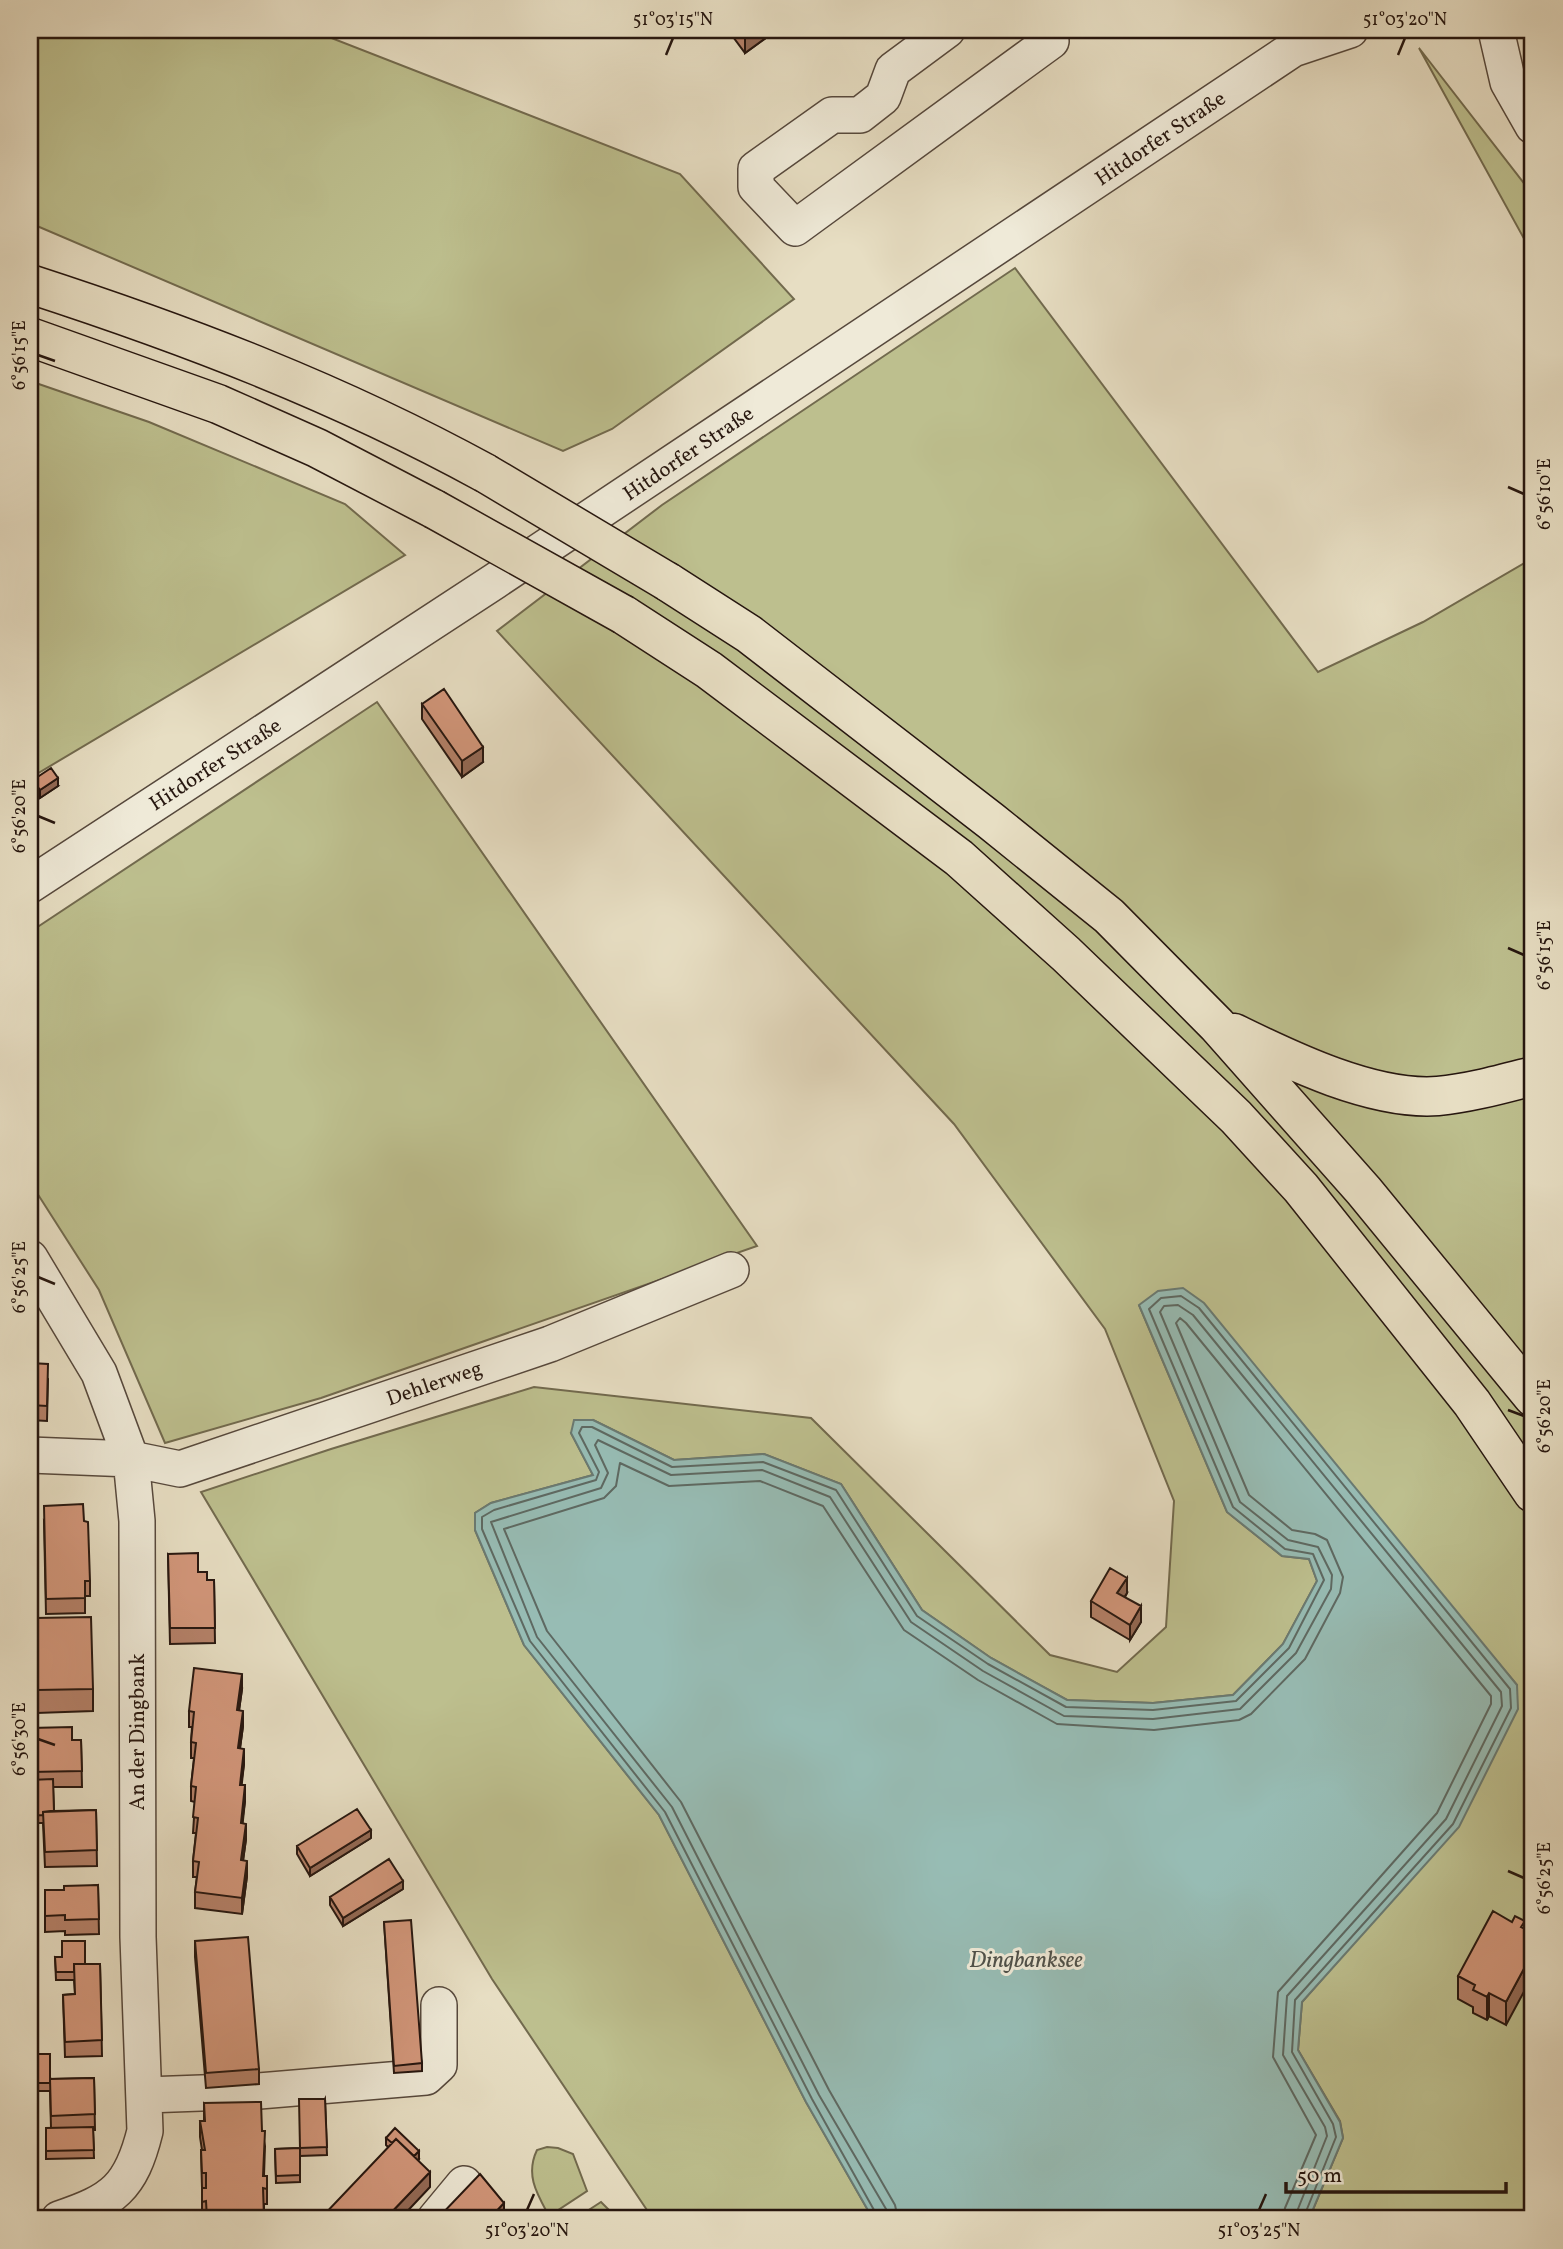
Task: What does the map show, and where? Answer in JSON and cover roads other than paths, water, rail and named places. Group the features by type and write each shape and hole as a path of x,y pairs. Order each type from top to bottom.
{"highway":[{"path":"30,284 236,355 395,424 485,473 668,582 749,634 1109,916 1217,1025 1364,1191 1533,1397"},
{"path":"30,337 218,404 317,449 434,509 624,615 709,670 959,858 1066,954 1236,1117 1301,1188 1472,1403 1533,1493"},
{"path":"1217,1025 1306,1066 1384,1091 1436,1096 1533,1076"}],"street":[{"path":"947,30 893,70 883,97 860,115 832,115 756,169 756,187 795,229 1051,41 1043,30"},
{"name":"Hitdorfer Straße","path":"30,885 564,536 1293,49 1350,30"},
{"path":"1496,30 1508,82 1533,126"},
{"name":"An der Dingbank","path":"30,1258 99,1373 131,1459 137,1521 138,1937 146,2095 145,2131 139,2157 127,2179 117,2208"},
{"name":"Dehlerweg","path":"30,1455 131,1459 180,1469 550,1344 731,1270"},
{"path":"146,2095 259,2091 426,2077 439,2065 439,2005"},
{"path":"435,2219 464,2184"},
{"path":"59,2219 117,2208"}],"water":[{"name":"Dingbanksee","path":"1183,1288 1204,1303 1517,1685 1518,1709 1459,1827 1302,2002 1298,2050 1340,2122 1343,2138 1309,2219 873,2219 806,2102 659,1815 524,1645 475,1530 475,1513 491,1503 593,1475 571,1433 574,1420 593,1420 674,1460 764,1454 841,1484 922,1610 991,1658 1067,1700 1153,1703 1233,1695 1283,1644 1317,1581 1309,1559 1282,1556 1227,1512 1139,1305 1158,1291"}]}
